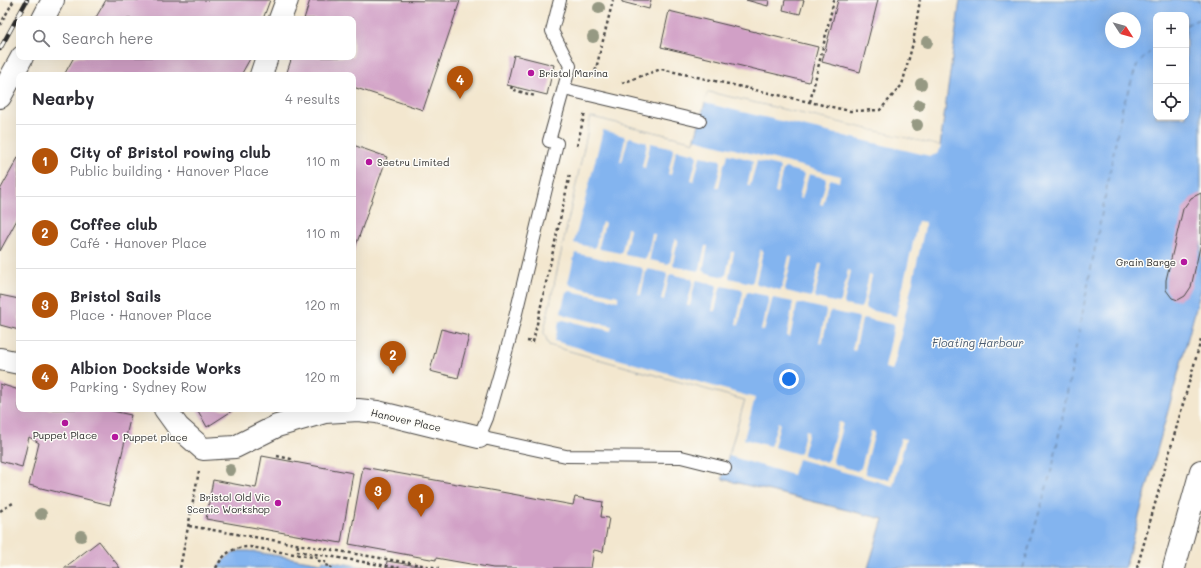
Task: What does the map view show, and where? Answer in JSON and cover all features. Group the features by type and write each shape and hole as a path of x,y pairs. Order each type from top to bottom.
{"street":[{"path":"45,16 53,0"},
{"path":"281,16 287,0"},
{"path":"0,97 20,60"},
{"path":"262,72 266,60"},
{"path":"0,359 16,362"},
{"name":"Hanover Place","path":"356,410 377,412 479,437"},
{"path":"167,412 178,427 203,449"},
{"name":"Hanover Place","path":"203,449 235,447 277,426 325,412"},
{"path":"1174,568 1201,471"}],"lane":[{"path":"560,0 552,31 570,66 549,141 557,143 510,338 487,418 479,437 566,456 681,456 725,468"},
{"path":"564,88 700,121"}],"path":[{"path":"0,25 14,0"},
{"path":"589,94 613,0"},
{"path":"810,102 834,0"},
{"path":"512,86 511,89 535,96"},
{"path":"1137,568 1201,340"},
{"path":"180,568 203,449"},
{"path":"277,456 291,459 291,461"},
{"path":"0,511 14,503"},
{"path":"189,526 439,568"},
{"path":"298,545 297,551 319,558 319,561 325,562 324,565 331,566 330,568"},
{"path":"216,568 220,560 228,552 239,547 304,554 400,568"}],"water":[{"name":"Floating Harbour","path":"960,0 1201,0 1201,290 1125,568 868,568 883,519 722,479 745,400 549,345 544,332 591,117 694,142 708,92 940,146"},
{"path":"239,551 249,551 322,563 323,560 369,568 218,568 222,562 232,554"}],"pier":[{"path":"708,92 941,146 937,154 930,156 704,103"},
{"path":"591,117 694,142 695,139 840,176 839,182 831,179 829,182 823,205 820,204 826,181 825,178 809,174 802,199 799,198 804,175 803,173 785,168 783,170 777,193 775,193 780,169 779,166 757,161 750,186 747,186 753,162 752,160 728,154 724,164 719,187 716,187 721,163 720,160 701,156 694,181 691,180 697,157 696,154 678,150 676,151 671,175 668,174 673,148 651,143 645,168 642,167 647,144 646,142 630,137 628,139 622,162 620,162 625,139 624,136 603,130 574,243 595,248 602,222 605,223 599,246 600,249 620,253 622,251 627,228 630,229 625,255 645,259 647,257 652,234 655,234 650,260 668,264 670,262 675,239 678,240 673,263 674,266 698,271 700,269 705,246 708,246 703,270 704,272 724,277 726,275 731,252 734,252 729,278 751,283 753,281 760,250 763,251 756,282 757,284 780,290 782,288 789,256 792,257 785,288 786,291 810,297 812,295 819,264 822,264 815,295 816,298 839,303 841,301 848,270 851,271 844,302 845,305 860,308 862,306 869,275 872,276 865,306 866,309 896,316 918,221 926,222 893,370 885,368 894,325 864,318 862,320 855,351 852,350 859,319 858,317 831,311 829,313 822,344 819,343 826,312 825,309 799,303 797,305 790,337 787,336 793,302 773,298 764,331 761,330 769,299 768,296 748,292 746,294 739,325 736,324 743,293 742,290 722,286 720,288 715,311 712,311 717,287 716,285 697,280 690,306 687,305 693,282 692,279 671,274 669,276 664,300 661,299 667,276 666,273 648,269 646,271 641,295 638,294 643,271 642,268 575,253 568,283 572,286 618,296 618,301 570,291 566,292 561,312 565,315 612,326 611,331 563,320 559,322 555,341 755,398 744,439 770,446 778,422 780,423 774,447 798,454 800,452 806,430 809,431 803,455 825,462 828,459 839,422 843,423 833,460 834,464 857,471 861,468 871,431 875,432 865,469 866,474 889,480 901,438 906,439 893,486 798,459 793,475 729,456 745,400 549,345 544,332"}],"building":[{"path":"106,0 270,0 264,16 97,16"},
{"path":"310,0 460,1 423,110 356,88 356,72 287,72 291,60 356,60 356,16 305,16"},
{"path":"622,0 651,0 649,9 622,2"},
{"path":"746,0 769,0 768,6"},
{"path":"785,0 804,0 800,14 783,10"},
{"path":"838,0 878,0 860,72 822,62"},
{"path":"669,11 818,47 809,82 661,47"},
{"path":"514,55 554,65 547,95 507,85"},
{"path":"72,60 249,60 243,72 66,72"},
{"path":"356,146 387,157 356,245"},
{"path":"16,161 16,222 0,251 0,190"},
{"name":"Grain Barge","path":"1201,193 1201,243 1191,287 1185,296 1178,300 1172,298 1166,290 1166,280 1183,209 1191,198"},
{"path":"0,295 16,298 16,329 0,325"},
{"path":"441,329 469,336 458,378 430,371"},
{"path":"0,384 16,389 16,412 117,412 131,415 110,505 29,485 39,443 29,437 22,467 0,461"},
{"path":"199,412 230,412 207,427"},
{"name":"Bristol Old Vic Scenic Workshop","path":"262,456 353,473 341,543 206,519 213,480 256,488"},
{"path":"363,467 573,505 575,497 603,502 601,517 609,518 603,552 594,550 591,568 493,568 436,558 436,560 349,544"},
{"path":"99,541 120,568 64,568"},
{"path":"387,561 424,567 424,568 386,568"}],"ferry route":[{"path":"1196,0 1201,3"},
{"path":"1189,24 1201,18"},
{"path":"1023,568 1053,465 1122,109 1137,65 1154,48"}],"railway":[{"path":"18,16 27,0"},
{"path":"0,49 16,20"}],"place":[{"name":"Bristol Marina","path":"531,73"},
{"name":"Albion Dockside Works","path":"460,99"},
{"name":"Seetru Limited","path":"369,162"},
{"name":"Grain Barge","path":"1184,262"},
{"name":"Coffee club","path":"393,374"},
{"name":"Puppet Place","path":"65,423"},
{"name":"Puppet place","path":"115,437"},
{"name":"Bristol Old Vic Scenic Workshop","path":"278,503"},
{"name":"Bristol Sails","path":"378,510"},
{"name":"City of Bristol rowing club","path":"421,517"}]}
